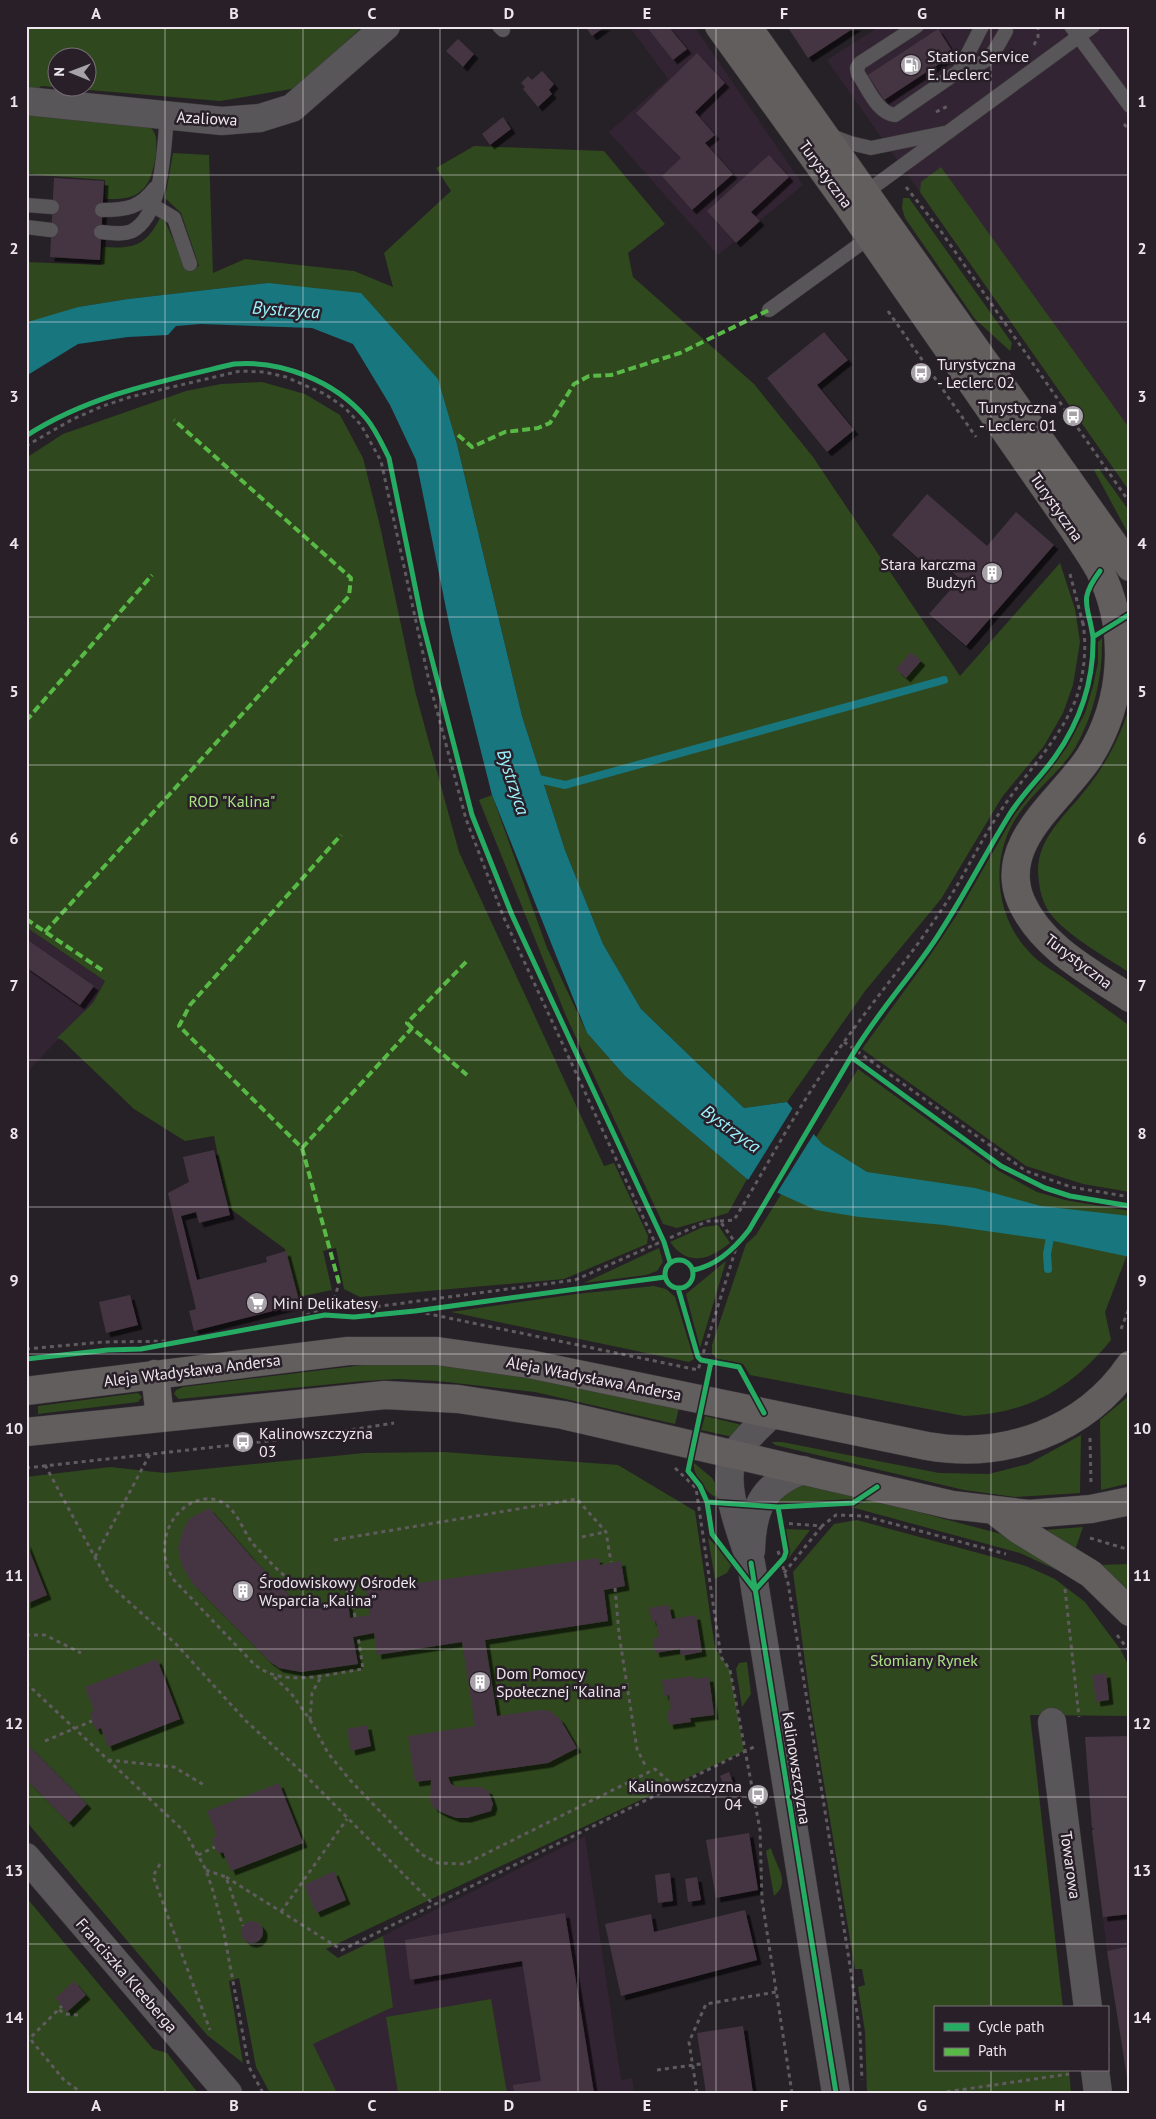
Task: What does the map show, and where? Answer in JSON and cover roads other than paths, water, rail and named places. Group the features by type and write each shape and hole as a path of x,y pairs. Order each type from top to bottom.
{"main road":[{"name":"Turystyczna","path":"719,26 858,199 1130,567"},
{"name":"Turystyczna","path":"747,26 822,132 858,199 870,237 1100,571 1102,617 1119,652 1114,696 1100,737 1069,783 1036,820 1019,854 1016,869 1020,900 1038,929 1068,956 1130,998"},
{"name":"Aleja Władysława Andersa","path":"26,1391 348,1351 421,1350 502,1359 941,1449 968,1451 1021,1443 1068,1422 1112,1387 1130,1365"},
{"path":"155,1374 160,1418"},
{"path":"26,1432 367,1396 424,1396 520,1407 952,1504 995,1511 1029,1514 1130,1501"},
{"path":"995,1511 1019,1530 1092,1574 1122,1622"}],"street":[{"name":"Azaliowa","path":"26,101 222,121 260,118 292,108 386,26"},
{"path":"734,1454 771,1414"},
{"name":"Kalinowszczyzna","path":"734,1454 730,1469 730,1483 752,1511 751,1563 836,2093"},
{"path":"752,1511 768,1490 783,1477 803,1470"},
{"name":"Towarowa","path":"1052,1722 1088,2006"},
{"name":"Franciszka Kleeberga","path":"26,1857 228,2093"},
{"path":"1084,2072 1098,2093"}],"lane":[{"path":"917,26 860,63 857,68 858,74 887,114 895,114 959,71 982,65 990,59 1006,31 1005,26"},
{"path":"959,71 982,26"},
{"path":"858,199 950,132 1074,32 1093,26"},
{"path":"1074,32 1130,106"},
{"path":"101,232 130,232 146,218 159,183 167,116"},
{"path":"822,132 850,143 871,148 950,132"},
{"path":"102,210 133,208 143,202 159,183"},
{"path":"26,205 52,207"},
{"path":"152,205 174,218 190,264"},
{"path":"26,227 51,230"},
{"path":"769,310 870,237"}],"water":[{"name":"Bystrzyca","path":"268,283 361,293 438,379 457,444 522,716 565,850 603,944 641,1009 744,1108 787,1102 822,1144 867,1172 975,1188 1041,1206 1130,1216 1130,1257 1049,1240 816,1210 747,1179 625,1076 587,1033 492,795 451,633 416,460 390,405 353,344 312,328 201,324 176,326 168,335 128,337 78,344 26,376 26,324 31,321 78,307 128,299"}],"waterway":[{"path":"534,778 565,785 944,680"},
{"path":"1048,1269 1047,1254 1051,1232"}],"place":[{"name":"Station Service E. Leclerc","path":"911,65"},
{"name":"Turystyczna - Leclerc 02","path":"921,373"},
{"name":"Turystyczna - Leclerc 01","path":"1073,416"},
{"name":"Stara karczma Budzyń","path":"992,573"},
{"name":"Mini Delikatesy","path":"257,1303"},
{"name":"Kalinowszczyzna 03","path":"243,1442"},
{"name":"Środowiskowy Ośrodek Wsparcia „Kalina”","path":"243,1591"},
{"name":"Dom Pomocy Społecznej \"Kalina\"","path":"480,1682"},
{"name":"Kalinowszczyzna 04","path":"758,1795"}],"park label":[{"name":"ROD \"Kalina\"","path":"232,801"},
{"name":"Słomiany Rynek","path":"924,1660"}]}
